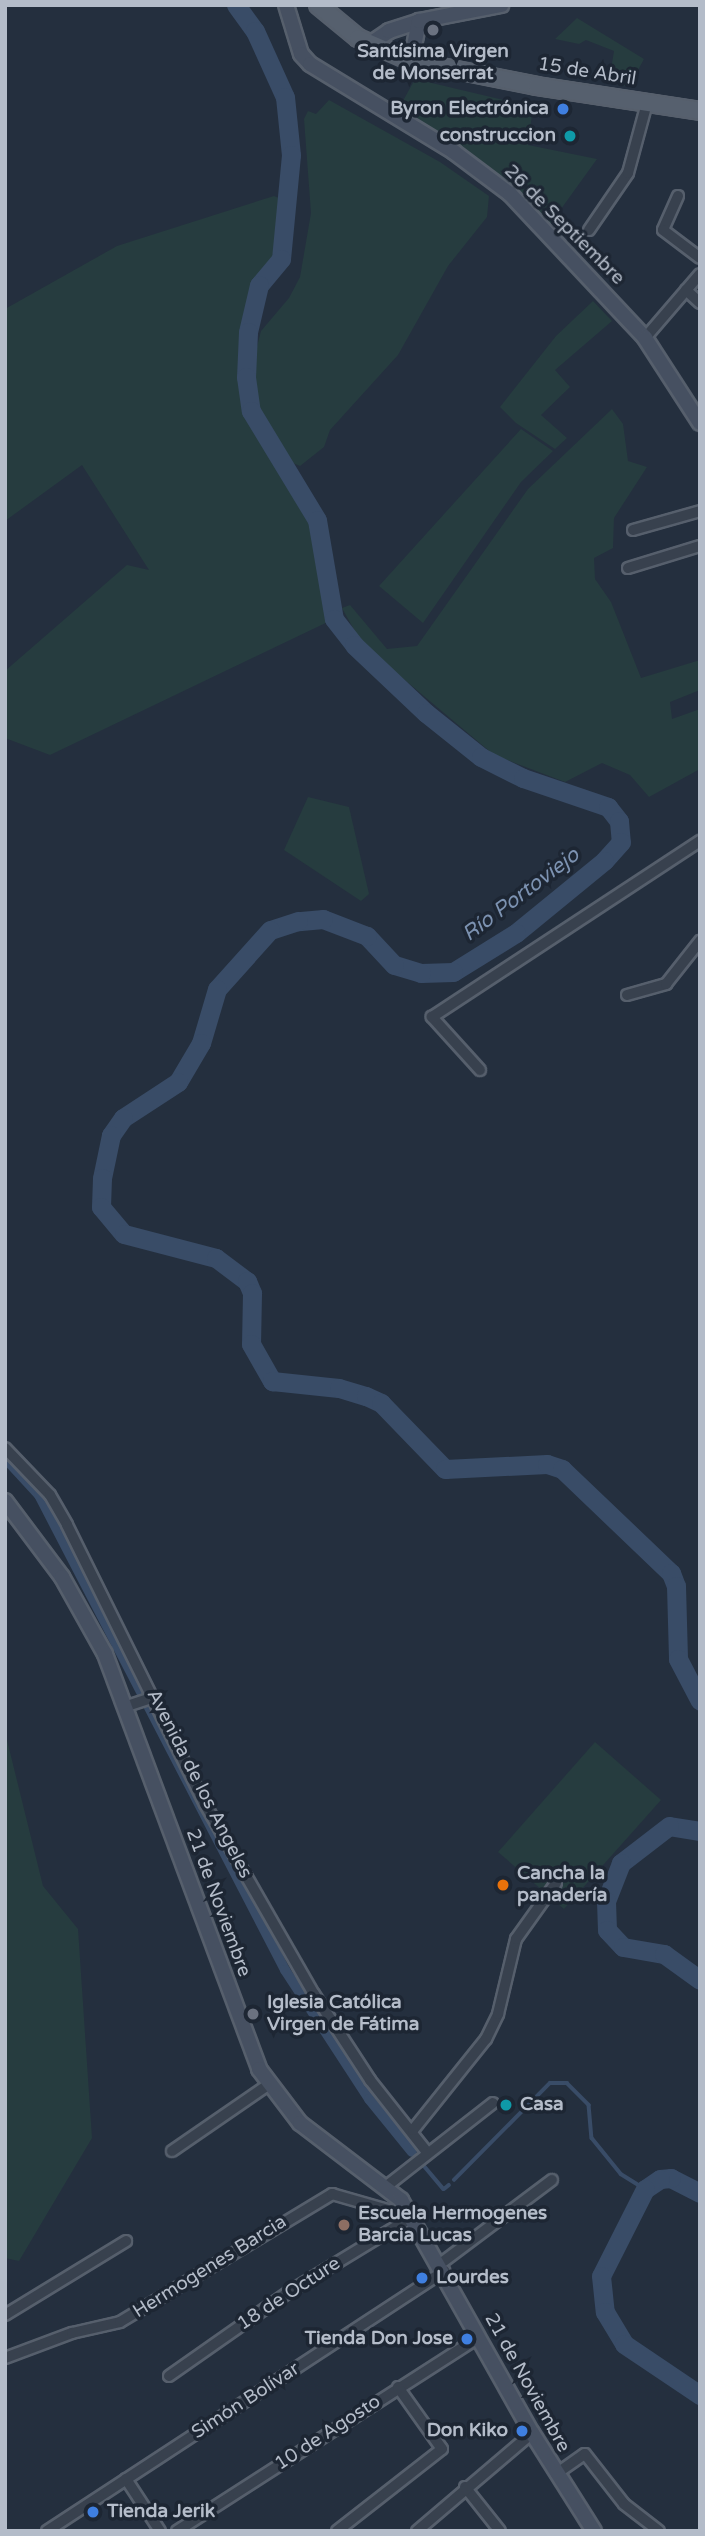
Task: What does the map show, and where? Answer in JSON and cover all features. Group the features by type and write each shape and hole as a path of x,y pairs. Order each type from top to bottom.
{"main road":[{"name":"15 de Abril","path":"318,5 370,44 411,61 700,111"}],"street":[{"name":"26 de Septiembre","path":"286,5 301,54 310,64 494,180 645,338 700,423"},
{"path":"370,44 389,31 419,21 500,5"},
{"path":"411,61 419,21"},
{"path":"589,230 628,173 647,103"},
{"path":"678,196 663,230 700,258"},
{"path":"645,338 700,274"},
{"path":"686,290 700,303"},
{"path":"633,530 700,511"},
{"path":"628,568 700,546"},
{"path":"481,1070 432,1017 700,841"},
{"path":"627,995 666,984 700,941"},
{"name":"Avenida de los Angeles","path":"5,1448 50,1495 142,1701 205,1804 314,1994 370,2080 413,2130 426,2151"},
{"name":"21 de Noviembre","path":"5,1501 142,1701 249,2048 268,2085 304,2127 388,2185 412,2217 532,2433 594,2531"},
{"path":"413,2130 486,2039 498,2014 516,1939 556,1883"},
{"path":"172,2151 268,2085"},
{"path":"388,2185 426,2151 493,2103"},
{"name":"Simón Bolívar","path":"47,2531 442,2268 552,2180"},
{"name":"Hermogenes Barcia","path":"5,2358 72,2333 120,2322 332,2194 412,2217"},
{"name":"18 de Octure","path":"169,2376 292,2290 412,2217"},
{"path":"5,2315 126,2241"},
{"name":"10 de Agosto","path":"177,2531 479,2337"},
{"path":"341,2530 442,2449 398,2387"},
{"path":"424,2528 465,2487 532,2433"},
{"path":"556,2474 585,2454 624,2504 659,2531"},
{"path":"126,2479 160,2531"},
{"path":"465,2487 500,2531"}],"green space":[{"path":"577,18 644,59 629,87 609,81 614,51 586,40 579,44 555,39"},
{"path":"415,79 533,107 528,145 597,159 543,234 484,177 393,119"},
{"path":"329,100 440,162 489,196 487,217 448,266 398,355 330,430 324,447 300,466 288,461 258,413 251,370 261,331 289,298 300,277 311,213 304,119 308,111 316,114"},
{"path":"274,196 288,202 281,259 259,285 246,377 251,411 307,501 334,619 50,755 5,738 5,671 127,565 149,570 82,465 5,521 5,309 117,246"},
{"path":"593,301 612,321 555,370 570,387 541,415 567,438 555,449 516,423 500,407 556,336"},
{"path":"612,409 623,424 628,461 647,467 614,518 613,548 594,558 595,579 611,602 641,678 700,660 700,690 670,702 672,719 700,709 700,769 649,797 630,775 602,763 565,782 494,755 362,644 342,608 350,605 387,649 417,646 528,489"},
{"path":"521,429 553,451 521,482 423,623 379,586"},
{"path":"308,797 349,807 369,894 361,901 284,850"},
{"path":"5,1732 43,1886 78,1929 92,2138 19,2261 5,2258"},
{"path":"595,1742 661,1800 564,1909 498,1852"}],"waterway":[{"name":"Río Portoviejo","path":"236,5 255,31 285,97 291,155 281,259 259,285 248,332 246,377 251,411 317,520 334,619 354,645 426,713 481,757 523,778 608,807 619,821 621,842 604,861 516,933 453,972 421,973 394,965 367,936 323,919 298,921 270,930 217,989 201,1043 178,1082 123,1118 111,1135 102,1178 101,1207 124,1234 216,1258 247,1281 252,1293 251,1344 272,1381 339,1388 381,1403 445,1469 547,1464 562,1469 671,1573 676,1586 678,1659 700,1701"},
{"path":"5,1458 39,1495 285,1970 369,2099 412,2152"},
{"name":"Río Portoviejo","path":"700,1831 669,1826 621,1863 606,1901 607,1930 623,1947 664,1954 700,1980"},
{"path":"454,2180 550,2083 567,2083 589,2105 592,2138 621,2174 645,2189"},
{"path":"421,2162 444,2189 449,2185"},
{"name":"Río Portoviejo","path":"700,2193 671,2178 660,2179 645,2189 601,2276 605,2312 624,2344 700,2395"}],"place":[{"name":"Santísima Virgen de Monserrat","path":"433,30"},
{"name":"Byron Electrónica","path":"563,109"},
{"name":"construccion","path":"570,136"},
{"name":"Cancha la panadería","path":"503,1885"},
{"name":"Iglesia Católica Virgen de Fátima","path":"253,2014"},
{"name":"Casa","path":"506,2105"},
{"name":"Escuela Hermogenes Barcia Lucas","path":"344,2225"},
{"name":"Lourdes","path":"422,2278"},
{"name":"Tienda Don Jose","path":"467,2339"},
{"name":"Don Kiko","path":"522,2431"},
{"name":"Tienda Jerik","path":"93,2512"}]}
